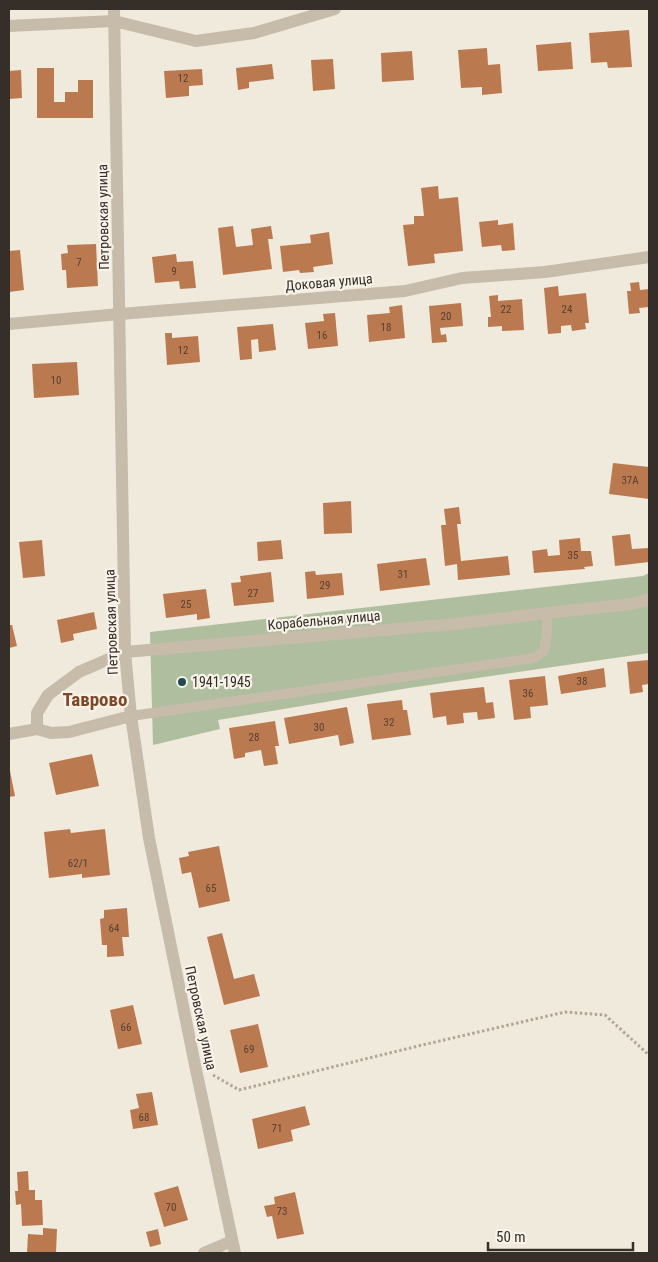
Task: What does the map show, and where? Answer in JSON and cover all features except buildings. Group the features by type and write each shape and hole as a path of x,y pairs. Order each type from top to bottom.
{"street":[{"path":"9,26 114,15 196,41 254,33 335,9"},
{"name":"Петровская улица","path":"114,15 125,652 131,716 149,838 235,1253"},
{"name":"Доковая улица","path":"9,324 404,291 462,278 545,272 649,257"},
{"name":"Корабельная улица","path":"37,729 37,713 48,695 79,672 125,652 455,624 631,604 649,599"},
{"path":"9,734 37,729 51,733 69,732 131,716"},
{"path":"204,1253 232,1240"}],"lane":[{"path":"131,716 534,658 544,651 547,613"}],"path":[{"path":"195,1065 239,1090 565,1012 605,1015 649,1055"}],"green space":[{"path":"649,573 649,653 409,688 218,720 220,729 153,745 150,632 643,576"}],"place":[{"name":"1941-1945","path":"182,682"}],"district":[{"name":"Таврово","path":"95,699"}]}
